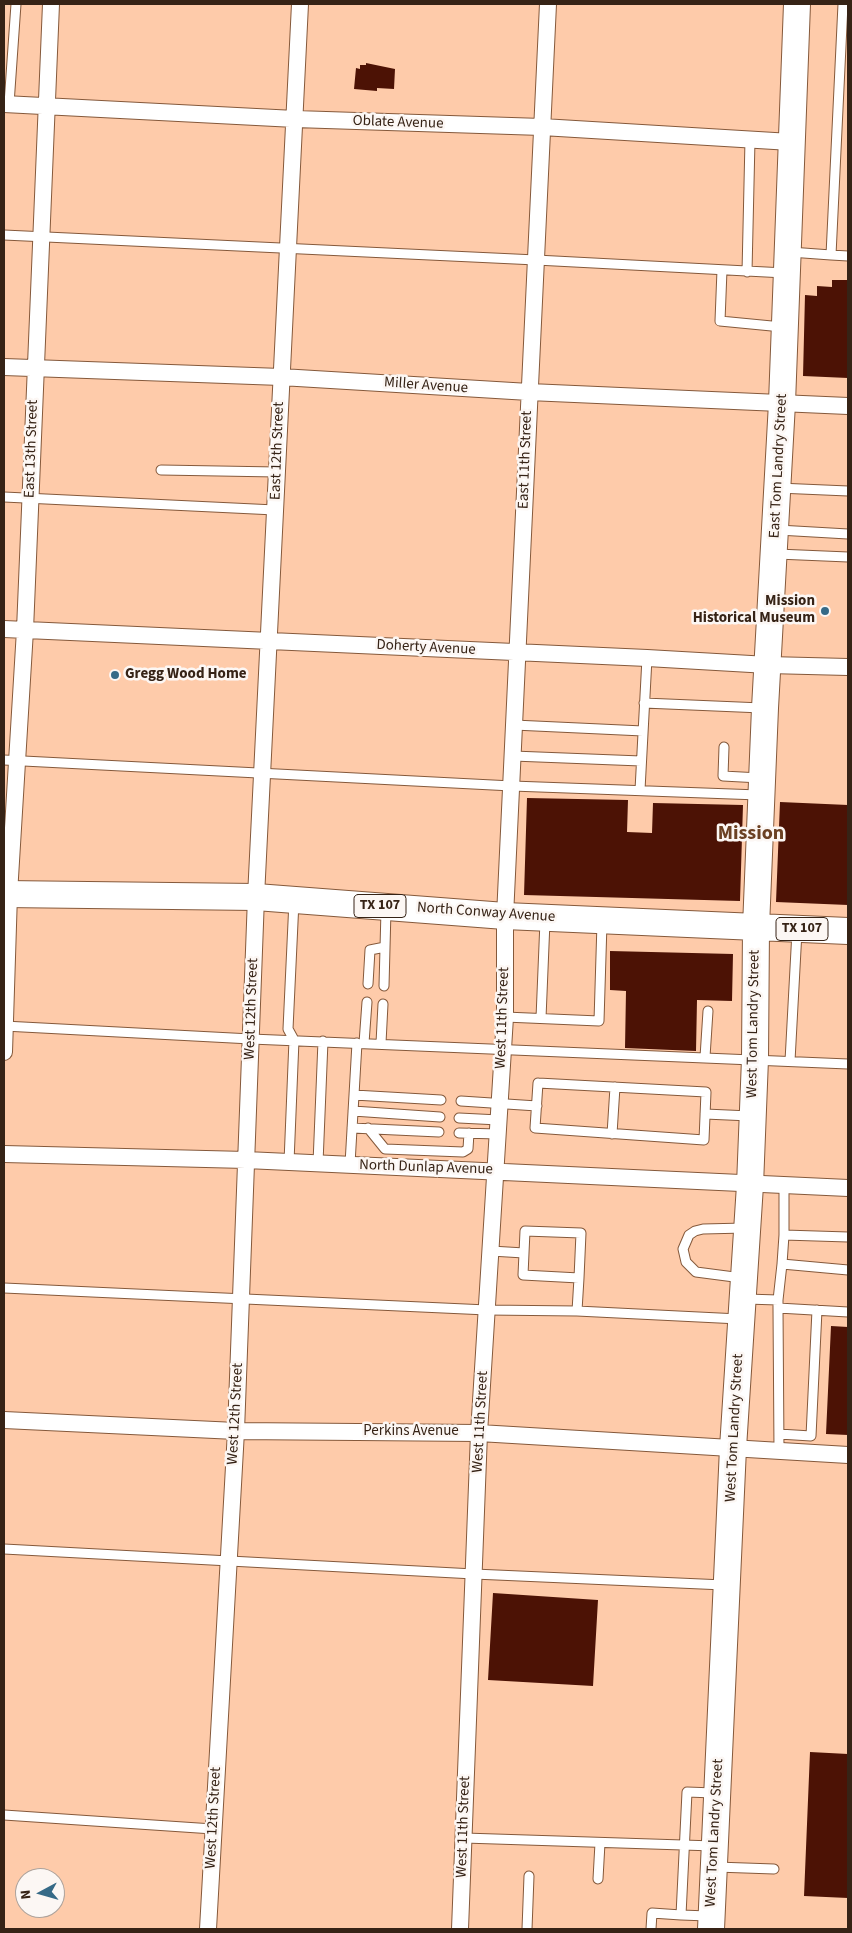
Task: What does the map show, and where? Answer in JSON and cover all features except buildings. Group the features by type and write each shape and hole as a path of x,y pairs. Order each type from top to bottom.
{"main road":[{"name":"East Tom Landry Street","path":"756,927 764,708 782,403 798,4"},
{"name":"North Conway Avenue","path":"6,894 256,898 505,916 848,931"},
{"name":"West Tom Landry Street","path":"711,1923 733,1448 750,1184 755,1059 756,927"}],"street":[{"name":"East 13th Street","path":"4,1052 6,894 11,761 25,630 51,4"},
{"name":"East 12th Street","path":"256,898 300,4"},
{"name":"East 11th Street","path":"505,916 548,4"},
{"name":"Oblate Avenue","path":"7,104 295,119 542,127 791,142"},
{"name":"Miller Avenue","path":"4,367 281,377 529,392 848,406"},
{"name":"Doherty Avenue","path":"4,629 270,640 768,665 848,667"},
{"name":"West 12th Street","path":"208,1929 236,1431 256,898"},
{"name":"West 11th Street","path":"460,1929 479,1433 497,1171 505,1017 505,916"},
{"name":"North Dunlap Avenue","path":"4,1154 350,1164 848,1188"},
{"name":"Perkins Avenue","path":"4,1420 236,1431 479,1433 848,1455"}],"lane":[{"path":"7,104 7,81 16,4"},
{"path":"831,255 843,4"},
{"path":"747,272 750,140"},
{"path":"4,235 747,272 831,255 848,256"},
{"path":"722,270 720,321 784,327"},
{"path":"161,470 277,472"},
{"path":"778,488 848,491"},
{"path":"4,498 275,510"},
{"path":"775,542 848,534"},
{"path":"775,542 848,557"},
{"path":"640,790 647,658"},
{"path":"644,703 764,708"},
{"path":"514,725 643,731"},
{"path":"724,747 723,776 762,786"},
{"path":"513,756 641,761"},
{"path":"11,761 262,772 512,786 640,790 762,786"},
{"path":"288,1162 294,1040 288,1028 294,900"},
{"path":"384,986 386,907"},
{"path":"541,1018 546,917"},
{"path":"505,1017 599,1021 602,920"},
{"path":"790,1061 797,929"},
{"path":"368,984 370,950 385,947"},
{"path":"350,1164 354,1095 367,1002"},
{"path":"381,1043 383,1004"},
{"path":"705,1057 708,1011"},
{"path":"5,1026 251,1039 503,1048 848,1064"},
{"path":"318,1163 323,1041"},
{"path":"538,1083 615,1087 706,1092 704,1140 535,1128 538,1083"},
{"path":"612,1134 615,1087"},
{"path":"354,1095 441,1100"},
{"path":"461,1101 536,1106"},
{"path":"353,1112 440,1117"},
{"path":"705,1114 753,1116"},
{"path":"459,1118 499,1127"},
{"path":"458,1133 470,1133 499,1127"},
{"path":"352,1128 439,1132"},
{"path":"368,1128 385,1149 463,1152 468,1149 470,1133"},
{"path":"779,1451 778,1304 784,1235 784,1186"},
{"path":"743,1299 696,1272 686,1262 683,1249 688,1235 702,1229 747,1228"},
{"path":"576,1311 579,1278 581,1233 525,1231 523,1275 579,1278"},
{"path":"784,1235 848,1237"},
{"path":"491,1251 524,1253"},
{"path":"782,1264 848,1270"},
{"path":"4,1288 488,1310 576,1311 743,1299 817,1310 848,1312"},
{"path":"779,1434 811,1436 817,1310"},
{"path":"4,1549 228,1562 727,1585"},
{"path":"681,1915 687,1792 717,1793"},
{"path":"4,1814 213,1829"},
{"path":"464,1838 685,1846 714,1856 774,1869"},
{"path":"598,1880 600,1843"},
{"path":"527,1929 529,1876"},
{"path":"651,1929 652,1913 681,1915 711,1923"}],"place":[{"name":"Mission Historical Museum","path":"825,611"},
{"name":"Gregg Wood Home","path":"115,675"}],"district":[{"name":"Mission","path":"751,835"}]}
